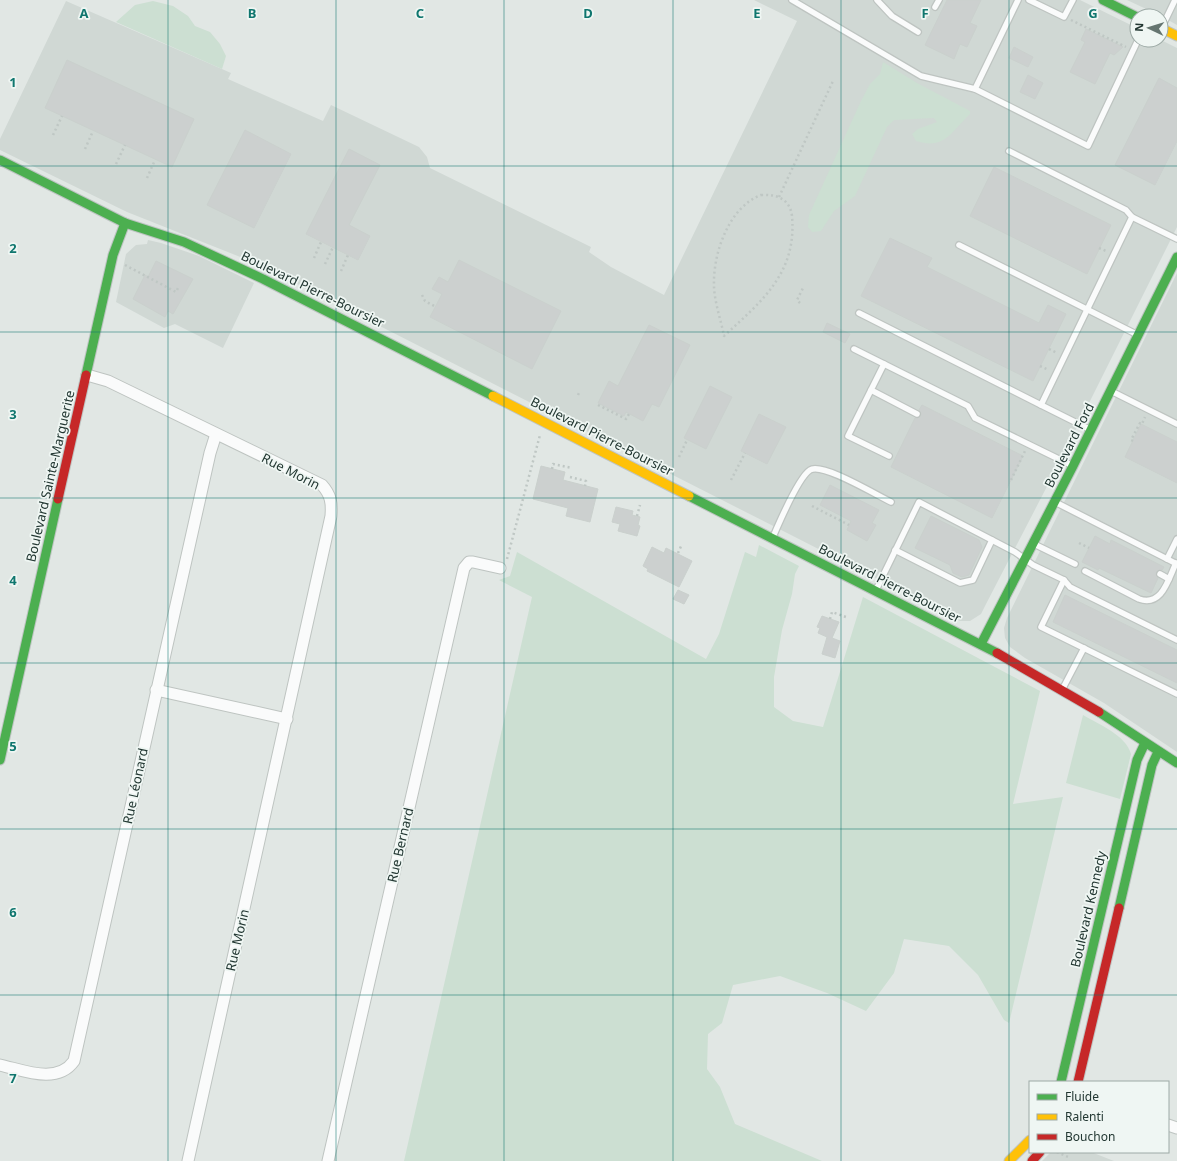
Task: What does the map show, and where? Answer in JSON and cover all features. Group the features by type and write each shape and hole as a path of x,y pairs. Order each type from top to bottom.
{"street":[{"path":"1110,1 1129,12"},
{"name":"Boulevard Pierre-Boursier","path":"0,160 125,223 173,238 208,252 546,422 981,644 1108,717 1158,752 1177,763"},
{"name":"Boulevard Sainte-Marguerite","path":"0,760 113,255 125,223"},
{"name":"Boulevard Ford","path":"981,644 1111,391 1177,256"},
{"name":"Rue Morin","path":"86,375 108,380 322,485 327,490 332,502 331,516 287,719 188,1161"},
{"name":"Rue Léonard","path":"0,1065 41,1074 53,1074 66,1070 74,1061 156,690 210,453 216,434"},
{"name":"Rue Bernard","path":"328,1161 464,568 469,562 500,568"},
{"path":"156,690 287,719"},
{"name":"Boulevard Kennedy","path":"1061,1081 1137,760 1145,743"},
{"path":"1078,1081 1152,765 1158,752"},
{"path":"1099,918 1115,922"},
{"path":"1009,1161 1029,1141"},
{"path":"1032,1161 1039,1153"}],"lane":[{"path":"792,0 921,76 975,89 1088,146 1134,48"},
{"path":"877,0 892,16 918,32"},
{"path":"936,7 939,0"},
{"path":"975,89 1018,0"},
{"path":"1029,0 1064,17 1073,0"},
{"path":"1169,12 1175,0"},
{"path":"1008,151 1126,210 1132,217 1177,239"},
{"path":"1042,405 1132,217"},
{"path":"959,245 1138,335"},
{"path":"859,313 1091,430"},
{"path":"854,349 968,406 975,418 1073,466"},
{"path":"884,364 848,436 889,456"},
{"path":"871,390 917,414"},
{"path":"1111,391 1177,424"},
{"path":"772,537 799,484 811,469 817,468 830,472 891,502"},
{"path":"875,590 919,502 992,540 1033,565 1064,580 1070,587 1177,640"},
{"path":"1054,502 1176,563 1160,596 1153,601 1139,599 1085,571"},
{"path":"1167,559 1177,539"},
{"path":"895,550 960,583 973,580 992,540"},
{"path":"1033,544 1075,564"},
{"path":"1160,574 1169,579"},
{"path":"1064,580 1041,627 1177,694"},
{"path":"1062,690 1084,648"}],"path":[{"path":"1064,17 1120,44 1119,46"},
{"path":"779,197 833,81"},
{"path":"53,135 62,116"},
{"path":"85,149 93,130"},
{"path":"116,164 125,145"},
{"path":"147,178 155,160"},
{"path":"761,195 779,197 785,200 791,209 791,249 787,263 779,278 764,298 724,336 714,286 717,252 735,215 743,206 753,198 761,195"},
{"path":"314,258 321,242"},
{"path":"325,264 333,247"},
{"path":"1099,248 1107,252"},
{"path":"341,271 348,255"},
{"path":"122,264 164,283 176,292 178,288"},
{"path":"800,303 797,300 803,288"},
{"path":"422,295 425,301 436,307"},
{"path":"578,395 580,391"},
{"path":"598,405 626,419 629,414"},
{"path":"500,568 509,552 542,430 546,422"},
{"path":"1133,441 1131,440 1140,423 1142,424"},
{"path":"679,457 687,440"},
{"path":"731,480 745,453"},
{"path":"1011,480 1023,456"},
{"path":"552,469 553,464 572,468"},
{"path":"570,477 586,481 585,486"},
{"path":"637,516 640,504"},
{"path":"812,506 849,525"},
{"path":"1078,543 1089,548"},
{"path":"678,553 682,544"},
{"path":"830,619 832,612 846,617"},
{"path":"1059,1153 1068,1157"}],"shaded area":[{"path":"754,0 1080,0 1129,24 1129,48 1169,48 1169,44 1177,48 1177,227 1055,471 981,614 970,621 960,621 258,264 127,212 0,150 0,139 66,1 231,73 228,79 323,121 331,105 419,147 427,157 430,168 591,247 589,252 611,267 664,295 797,21"},
{"path":"1127,0 1177,0 1177,25 1169,20 1169,8 1144,8"},
{"path":"148,240 199,256 254,283 223,348 175,324 164,328 116,302 126,254 136,245 147,244"},
{"path":"1177,273 1177,752 1104,703 1025,658 1010,647 1005,638 1004,628 1007,618"},
{"path":"1050,1153 1094,1153 1114,1161 1042,1161"}],"green space":[{"path":"153,1 173,6 188,16 195,26 210,32 220,44 226,56 222,69 116,22 135,5"},
{"path":"883,62 917,83 970,111 970,114 947,138 934,143 916,141 912,134 918,129 937,122 934,118 894,120 887,127 855,196 834,211 821,231 812,232 808,227 809,215 861,101 870,84 880,74"},
{"path":"759,545 799,566 795,574 792,594 782,630 774,677 774,707 793,721 823,727 863,597 1040,691 1013,804 1063,797 1009,1023 1004,1020 978,975 949,946 904,939 894,973 866,1011 827,993 780,976 733,985 722,1023 708,1034 707,1069 720,1087 735,1124 822,1161 404,1161 532,597 499,580 510,576 517,552 706,659 719,634 745,552 756,557"},
{"path":"1083,715 1111,731 1124,741 1128,747 1131,754 1120,799 1066,783"}],"building":[{"path":"947,0 981,0 970,23 977,26 967,47 960,44 954,59 925,45"},
{"path":"1086,29 1123,47 1114,55 1110,53 1095,84 1070,72 1085,42 1081,40"},
{"path":"1014,47 1033,57 1028,67 1009,58"},
{"path":"67,60 194,119 172,167 45,108"},
{"path":"1028,75 1043,83 1035,99 1020,92"},
{"path":"1159,78 1177,88 1177,141 1155,185 1115,165"},
{"path":"245,130 291,154 254,228 207,205"},
{"path":"349,149 380,165 349,225 370,236 358,260 306,234"},
{"path":"994,167 1111,225 1087,274 970,216"},
{"path":"890,238 932,258 927,267 1039,323 1048,305 1066,314 1033,381 861,296"},
{"path":"459,260 561,311 532,369 430,317 442,294 432,289 439,277 448,282"},
{"path":"156,261 193,279 173,314 168,311 165,317 133,299 145,275 148,277"},
{"path":"827,323 850,334 845,343 823,332"},
{"path":"649,325 690,345 659,407 652,404 643,421 626,412 624,416 598,403 609,381 618,386"},
{"path":"710,386 732,397 706,449 684,438"},
{"path":"922,405 1023,456 992,518 891,467 915,418 921,416 919,410"},
{"path":"759,414 786,427 767,464 741,451"},
{"path":"1141,424 1177,442 1177,483 1125,457"},
{"path":"541,466 565,472 563,480 598,489 590,522 566,516 568,508 533,499"},
{"path":"830,485 879,510 872,523 876,525 867,541 847,530 851,521 820,505"},
{"path":"616,507 633,511 632,515 640,517 638,525 640,526 637,536 618,531 620,524 612,522"},
{"path":"931,516 979,540 982,547 969,575 962,577 953,573 950,565 915,548"},
{"path":"1095,536 1110,544 1111,540 1164,567 1162,570 1156,572 1158,578 1151,593 1099,568 1098,570 1082,562"},
{"path":"652,547 664,553 666,548 692,561 679,587 647,571 648,569 643,566"},
{"path":"678,590 689,595 684,604 673,599"},
{"path":"1065,595 1177,650 1177,683 1053,622"},
{"path":"822,616 839,622 832,638 840,641 835,658 822,654 827,637 818,633 820,628 817,627"}],"traffic: fast":[{"path":"1103,0 1129,13"},
{"path":"0,160 125,223 184,242 263,279 493,396"},
{"path":"86,375 113,255 125,223"},
{"path":"981,644 1073,466 1177,257"},
{"path":"689,496 997,653"},
{"path":"0,760 58,499"},
{"path":"1099,712 1177,763"},
{"path":"1061,1081 1137,760 1145,743"},
{"path":"1119,908 1152,765 1158,752"}],"traffic: slow":[{"path":"1169,32 1177,36"},
{"path":"493,396 689,496"},
{"path":"1009,1161 1029,1141"}],"traffic: jam":[{"path":"58,499 86,375"},
{"path":"997,653 1099,712"},
{"path":"1078,1081 1119,908"},
{"path":"1032,1161 1039,1153"}]}
